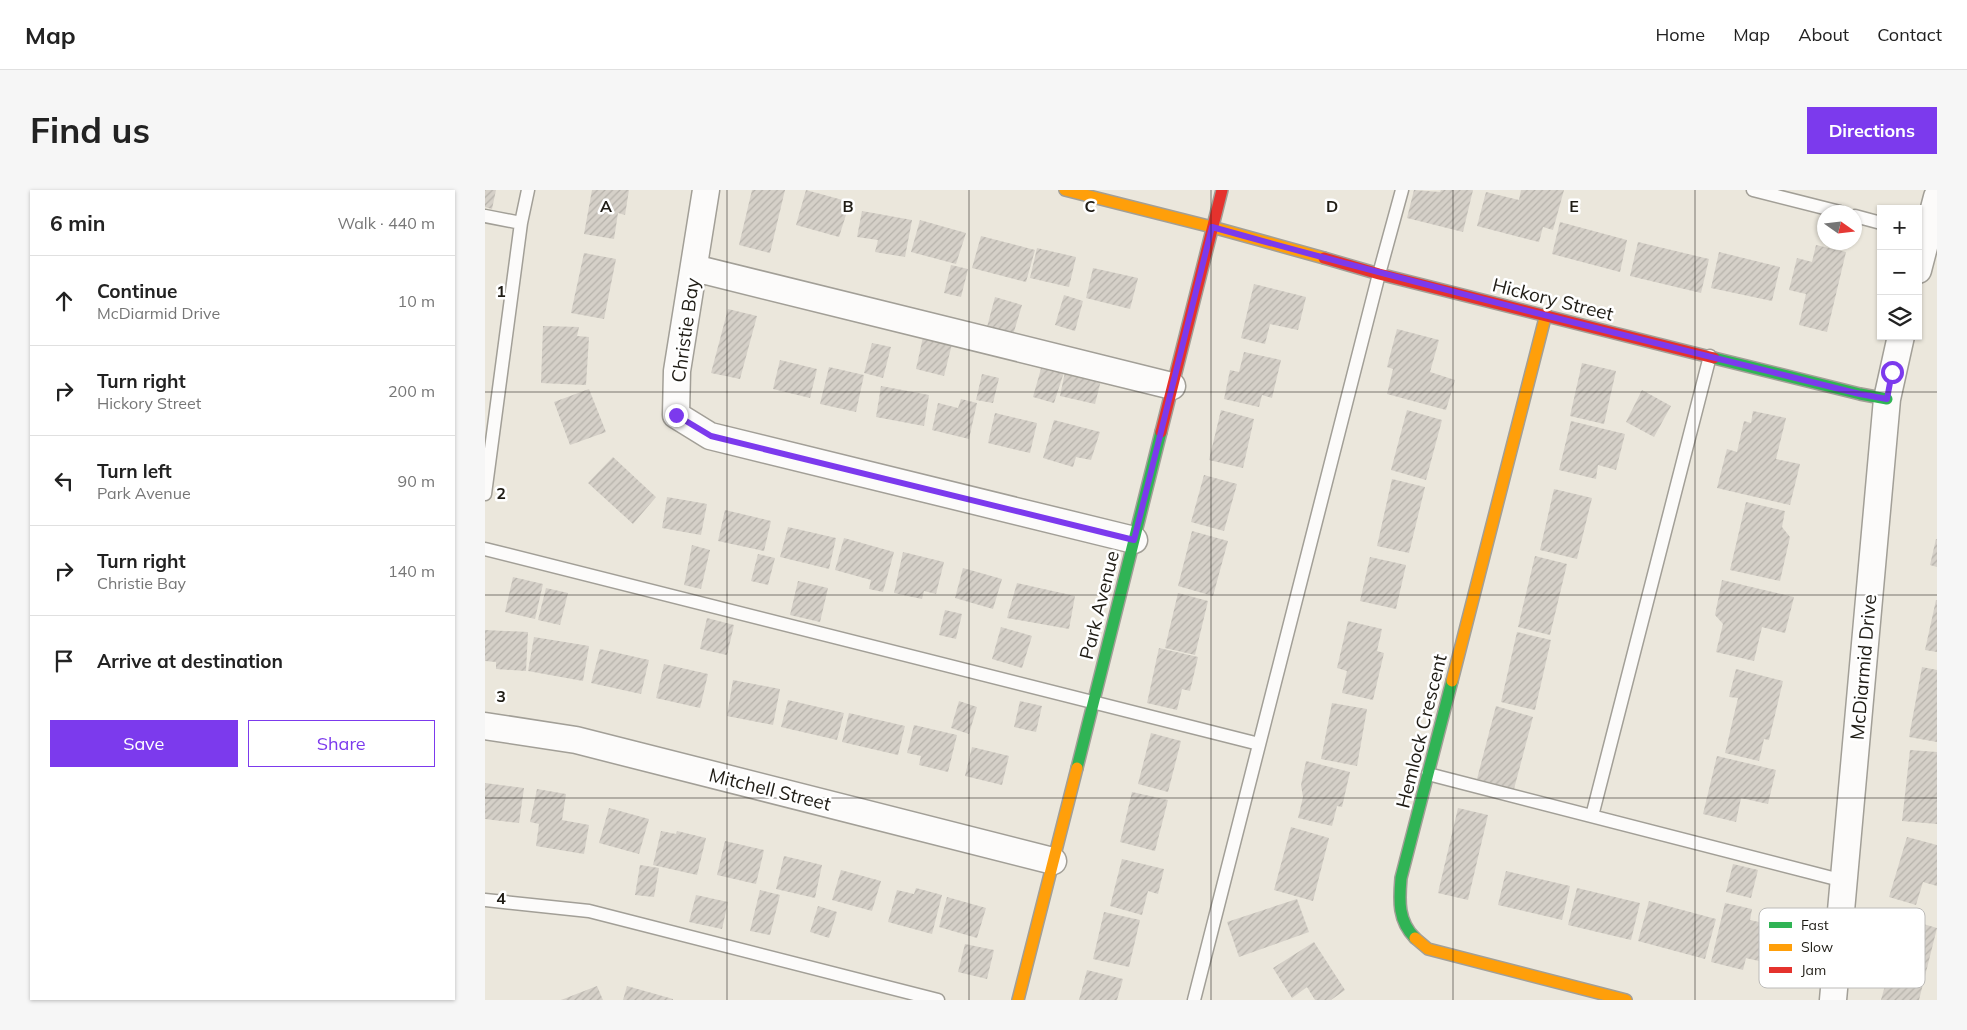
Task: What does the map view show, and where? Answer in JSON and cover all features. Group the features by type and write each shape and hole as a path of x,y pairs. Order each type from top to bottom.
{"street":[{"name":"Christie Bay","path":"706,190 677,371 676,415 711,436 1134,540"},
{"path":"1065,190 1212,227"},
{"name":"Park Avenue","path":"1018,1000 1222,190"},
{"path":"1922,256 1937,197"},
{"name":"Hickory Street","path":"1212,227 1379,274 1546,314 1860,394 1887,399"},
{"path":"694,268 1172,386"},
{"name":"Hemlock Crescent","path":"1546,314 1401,878 1399,902 1402,924 1413,939 1428,949 1626,1000"},
{"name":"McDiarmid Drive","path":"1842,908 1887,399 1900,340"},
{"name":"Mitchell Street","path":"485,726 576,740 1053,861"}],"lane":[{"path":"485,494 527,190"},
{"path":"1194,1000 1402,190"},
{"path":"1753,190 1817,206"},
{"path":"485,216 521,223"},
{"path":"1862,218 1877,222"},
{"path":"1592,816 1710,356"},
{"path":"485,550 1259,744"},
{"path":"1428,774 1844,881"},
{"path":"485,900 589,910 938,1000"}],"building":[{"path":"485,190 496,190 492,209 485,207"},
{"path":"592,190 629,190 625,215 618,213 614,239 584,234"},
{"path":"752,190 785,190 770,253 739,245"},
{"path":"806,190 850,202 839,237 796,225"},
{"path":"1414,190 1440,192 1441,190 1473,190 1463,232 1407,218"},
{"path":"1521,190 1564,190 1553,230 1543,227 1539,242 1477,226 1486,192 1519,200"},
{"path":"862,211 912,220 905,257 875,252 878,240 857,237"},
{"path":"920,220 966,233 956,264 911,252"},
{"path":"1560,222 1627,240 1620,272 1552,254"},
{"path":"981,236 1035,250 1026,282 972,268"},
{"path":"1638,242 1709,259 1701,293 1630,276"},
{"path":"1816,245 1817,250 1846,252 1827,332 1799,325 1806,294 1789,290 1797,258 1812,262"},
{"path":"1037,248 1076,257 1069,287 1030,278"},
{"path":"1719,252 1780,267 1772,301 1711,288"},
{"path":"584,253 616,259 604,319 571,313"},
{"path":"951,265 968,269 961,297 944,293"},
{"path":"1093,268 1138,278 1130,309 1086,298"},
{"path":"1254,284 1306,297 1298,330 1270,324 1265,344 1241,338"},
{"path":"1064,295 1083,301 1075,331 1055,325"},
{"path":"995,297 1022,305 1013,335 987,327"},
{"path":"728,309 757,316 740,379 711,373"},
{"path":"543,326 579,327 577,336 589,337 586,385 541,383"},
{"path":"1397,329 1439,340 1430,372 1455,380 1446,410 1387,394 1393,369 1387,367"},
{"path":"923,337 952,344 944,376 916,369"},
{"path":"872,343 891,347 883,378 864,373"},
{"path":"1244,352 1281,360 1272,398 1262,395 1259,407 1224,399 1230,370 1239,372"},
{"path":"780,360 817,369 810,398 773,389"},
{"path":"1582,363 1616,371 1604,424 1570,416"},
{"path":"1042,365 1064,372 1054,403 1033,397"},
{"path":"829,367 864,375 856,412 820,404"},
{"path":"1065,372 1101,380 1095,404 1060,396"},
{"path":"982,374 999,378 993,403 976,400"},
{"path":"881,386 929,395 924,426 876,417"},
{"path":"589,389 606,432 570,445 554,402"},
{"path":"1642,390 1671,406 1654,437 1626,422"},
{"path":"961,399 977,403 969,439 932,430 938,403 958,408"},
{"path":"1221,410 1254,419 1243,468 1209,460"},
{"path":"1407,410 1442,420 1426,480 1391,470"},
{"path":"1753,411 1786,418 1776,459 1800,464 1790,505 1717,488 1727,449 1737,452 1744,421 1751,423"},
{"path":"995,413 1037,423 1030,453 988,443"},
{"path":"1054,420 1100,432 1091,460 1076,457 1073,467 1043,458"},
{"path":"1571,421 1625,434 1616,470 1598,465 1596,479 1559,470"},
{"path":"613,457 656,497 633,524 588,483"},
{"path":"1204,475 1237,484 1224,531 1191,522"},
{"path":"1392,479 1425,487 1409,553 1377,546"},
{"path":"1554,489 1592,498 1577,559 1540,550"},
{"path":"667,497 707,504 701,535 662,528"},
{"path":"1746,502 1785,511 1782,527 1790,537 1780,581 1730,570"},
{"path":"725,510 771,521 764,551 718,541"},
{"path":"788,527 836,538 829,569 780,557"},
{"path":"1192,531 1228,541 1213,596 1178,586"},
{"path":"844,538 894,552 883,592 869,589 871,580 835,570"},
{"path":"1937,539 1937,567 1930,565"},
{"path":"692,545 710,550 701,589 684,585"},
{"path":"903,552 944,562 936,594 924,591 922,599 894,593"},
{"path":"758,554 775,558 768,585 751,581"},
{"path":"1535,556 1567,564 1550,635 1518,627"},
{"path":"1370,557 1406,565 1396,609 1360,601"},
{"path":"963,568 1002,579 993,609 955,598"},
{"path":"513,577 543,584 535,619 505,612"},
{"path":"1722,580 1794,597 1785,633 1762,627 1754,661 1716,652 1723,624 1715,615"},
{"path":"798,581 828,588 820,622 790,615"},
{"path":"1017,583 1075,596 1069,629 1007,618"},
{"path":"546,588 568,593 560,625 538,620"},
{"path":"1178,593 1208,601 1195,655 1165,648"},
{"path":"1937,600 1937,652 1925,650"},
{"path":"945,610 962,614 956,639 939,635"},
{"path":"707,618 734,625 727,655 700,649"},
{"path":"1348,621 1382,629 1377,651 1384,653 1373,700 1342,693 1347,671 1337,668"},
{"path":"1001,627 1032,636 1022,668 992,659"},
{"path":"485,630 528,632 526,671 496,669 496,662 485,661"},
{"path":"1517,632 1551,640 1535,710 1501,702"},
{"path":"534,637 589,646 583,681 528,671"},
{"path":"1159,648 1198,657 1190,691 1182,689 1177,710 1147,703"},
{"path":"600,649 649,660 641,694 591,683"},
{"path":"664,664 708,674 700,708 656,698"},
{"path":"1922,667 1937,670 1937,742 1909,737"},
{"path":"1736,669 1783,681 1769,740 1764,739 1759,761 1725,753 1738,698 1729,697"},
{"path":"733,680 780,689 773,725 727,716"},
{"path":"788,700 844,713 837,740 781,727"},
{"path":"959,701 977,707 969,734 951,728"},
{"path":"1020,701 1042,706 1036,732 1014,727"},
{"path":"1332,703 1367,709 1357,766 1321,759"},
{"path":"1496,706 1533,717 1514,789 1477,779"},
{"path":"849,713 905,726 898,755 842,742"},
{"path":"914,725 957,735 948,772 919,765 921,756 907,753"},
{"path":"1151,733 1181,741 1168,792 1138,784"},
{"path":"972,747 1009,756 1002,785 965,776"},
{"path":"1910,750 1937,752 1937,824 1902,821"},
{"path":"1717,756 1776,770 1768,804 1741,798 1736,822 1703,814"},
{"path":"1306,761 1350,772 1342,807 1337,806 1332,826 1298,818 1303,797 1301,785"},
{"path":"485,783 524,788 519,823 485,819"},
{"path":"537,789 566,794 562,820 589,825 584,854 536,846 539,824 530,822"},
{"path":"1132,792 1168,800 1155,851 1120,842"},
{"path":"609,808 649,819 639,854 599,843"},
{"path":"1458,808 1488,815 1468,900 1438,893"},
{"path":"1291,827 1329,838 1313,901 1274,890"},
{"path":"661,831 676,834 677,831 706,838 697,875 653,865"},
{"path":"1907,837 1937,845 1937,886 1923,882 1916,905 1889,897"},
{"path":"725,841 764,850 756,884 717,875"},
{"path":"784,856 822,865 815,898 776,889"},
{"path":"1122,859 1164,869 1158,894 1148,891 1142,915 1110,906"},
{"path":"1733,864 1758,870 1751,898 1726,892"},
{"path":"640,865 659,868 654,897 635,895"},
{"path":"841,870 881,881 872,911 832,900"},
{"path":"1506,871 1570,886 1562,920 1498,905"},
{"path":"916,888 942,895 932,934 888,922 897,890 914,894"},
{"path":"1577,888 1640,903 1631,940 1568,925"},
{"path":"760,890 780,895 770,935 750,931"},
{"path":"696,895 728,902 722,929 689,922"},
{"path":"947,897 986,908 977,938 939,927"},
{"path":"1297,899 1309,932 1239,957 1227,922"},
{"path":"1649,901 1716,919 1705,959 1638,941"},
{"path":"1725,903 1752,909 1750,920 1759,922 1759,961 1746,958 1743,970 1711,962"},
{"path":"818,906 837,912 829,938 810,932"},
{"path":"1104,912 1140,920 1129,967 1093,959"},
{"path":"1925,924 1937,928 1925,976"},
{"path":"1314,942 1345,990 1331,1000 1315,1000 1307,987 1292,998 1273,968"},
{"path":"965,944 994,950 987,979 958,972"},
{"path":"1087,970 1123,979 1117,1000 1079,1000"},
{"path":"597,986 603,1000 561,1000"},
{"path":"627,986 673,999 673,1000 623,1000"},
{"path":"1884,988 1922,988 1919,1000 1881,1000"}],"traffic: fast":[{"path":"1714,358 1887,399"},
{"path":"1077,768 1161,432"},
{"path":"1415,938 1405,925 1401,910 1401,878 1452,681"}],"traffic: slow":[{"path":"1065,190 1212,227 1324,258"},
{"path":"1452,681 1546,314"},
{"path":"1018,1000 1077,768"},
{"path":"1415,938 1428,949 1626,1000"}],"traffic: jam":[{"path":"1161,432 1222,190"},
{"path":"1324,258 1379,274 1714,358"}],"route":[{"path":"676,415 711,436 1134,540 1212,227 1379,274 1546,314 1860,394 1887,399 1892,372"}]}
